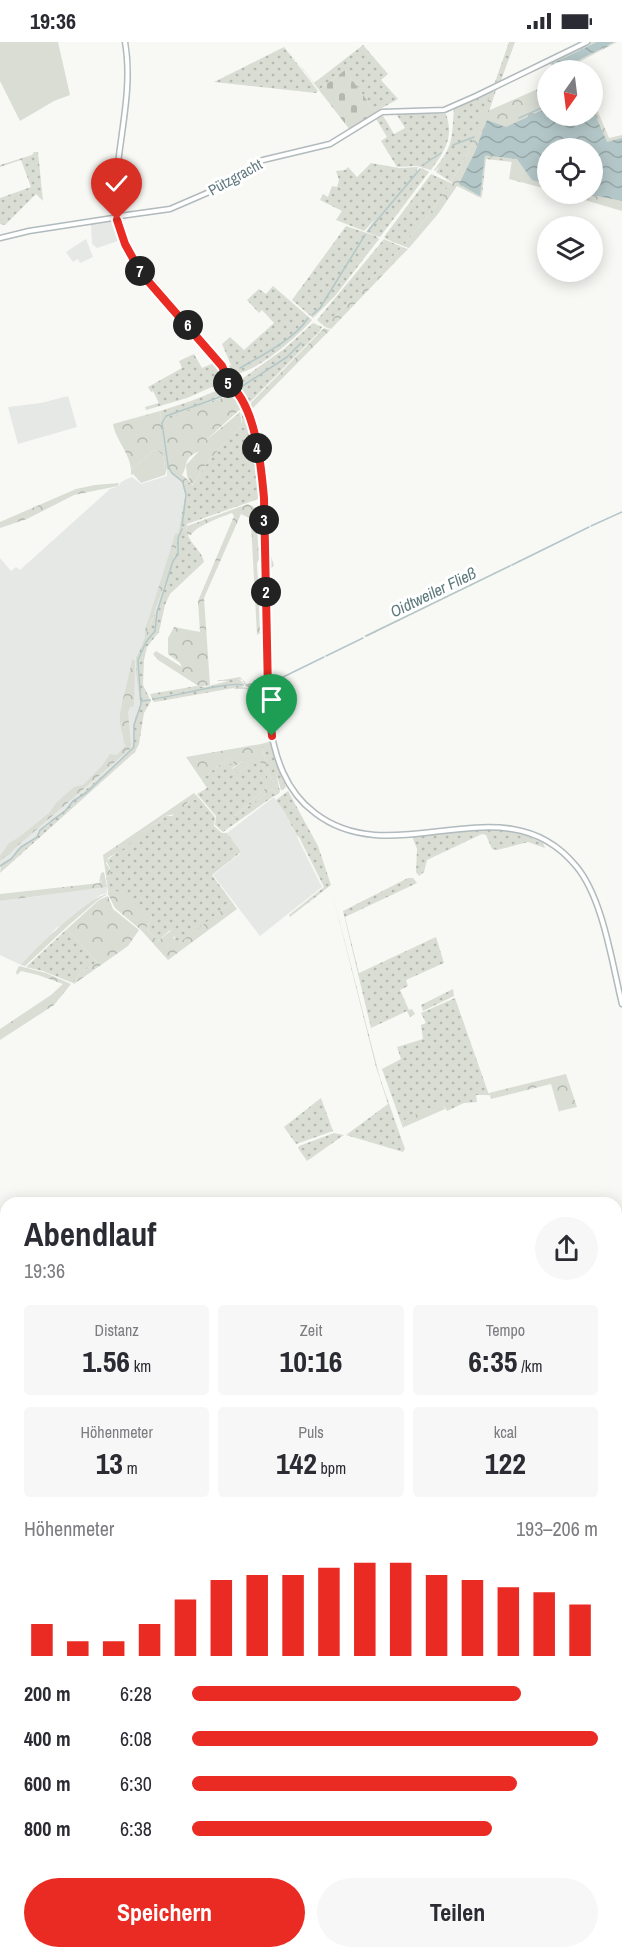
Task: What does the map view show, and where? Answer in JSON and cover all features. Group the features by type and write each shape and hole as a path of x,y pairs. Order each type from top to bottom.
{"main road":[{"path":"125,42 127,76 116,185 117,217 125,244 141,273 230,378 228,382 233,383 255,436 262,474 269,721 278,761 291,788 304,804 324,820 364,835 392,836 501,827 533,834 548,842 575,864 591,889 622,1004"},
{"name":"Pützgracht","path":"0,237 165,211 207,193 263,160 327,145 382,111 439,111 449,108 587,42"}],"shaded area":[{"path":"111,221 114,224 118,241 97,248 92,244 91,224"},
{"path":"86,239 93,257 80,263 78,259 73,262 66,252"},
{"path":"68,396 77,427 18,444 8,407 41,403"},
{"path":"167,467 171,474 183,484 185,495 174,558 156,611 136,658 140,705 133,724 132,749 73,801 66,810 51,819 36,836 18,848 11,858 0,865 0,558 11,571 16,567 20,570 110,489 132,477 141,484 167,476"},
{"path":"274,797 285,813 322,887 260,936 213,875 241,853 227,833"},
{"path":"107,887 107,893 100,895 65,924 56,928 21,965 0,955 0,901"}],"green space":[{"path":"0,42 58,42 70,95 54,101 20,121 0,81"},
{"path":"509,42 515,42 500,83 494,85"},
{"path":"590,42 617,42 583,60 551,60"},
{"path":"363,45 388,74 381,80 398,99 375,112 345,70 319,90 285,47 314,83"},
{"path":"284,47 318,91 316,93 214,82"},
{"path":"345,70 376,113 350,130 319,90"},
{"path":"497,87 487,118 537,108 487,120 481,184 485,155 517,159 513,162 486,159 481,198 456,184 477,141 495,90 468,153 451,182 436,172 440,165 434,170 451,141 454,109"},
{"path":"495,89 486,118 490,110 537,89 537,126 603,126 603,124 609,138 622,135 622,211 598,204 603,204 603,138 537,138 537,186 509,179 512,160 485,155 480,196 457,186 438,214 409,248 403,246 451,183 453,184 451,182 468,153 491,92"},
{"path":"395,112 446,114 449,130 447,144 431,170 417,166 397,167 381,141 387,137 375,117 382,114 394,134 405,128"},
{"path":"38,152 43,201 36,194 5,225 0,224 0,198 31,187 21,160 0,167 0,165 32,155"},
{"path":"371,163 399,168 418,167 416,173 422,168 429,172 380,237 366,232 375,219 364,231 336,220 342,211 320,200 323,194 328,197 332,186 337,187 339,180 336,171 345,170 348,167 357,177"},
{"path":"431,174 451,183 403,246 386,239 384,237"},
{"path":"346,226 379,239 335,296 313,318 292,300"},
{"path":"384,239 402,247 325,327 317,320"},
{"path":"402,247 408,249 331,329 325,327"},
{"path":"273,286 312,320 286,345 263,362 241,373 232,374 229,366 231,365 222,344 230,337 244,350 274,323 262,310 259,313 247,300 259,289 266,294"},
{"path":"313,323 322,327 320,331 245,405 238,386 239,381 284,349"},
{"path":"324,328 330,330 250,411 248,406"},
{"path":"194,354 202,368 216,362 225,376 223,382 187,398 146,410 145,407 159,403 153,391 151,392 148,387 182,368 179,361"},
{"path":"226,387 232,390 238,398 242,408 238,411 235,398 225,397 161,421 160,411"},
{"path":"232,396 236,401 238,411 203,443 240,412 242,425 209,460 192,484 191,482 183,484 167,468 165,475 163,456 154,450 131,470 113,424 160,411 161,421 214,400","holes":["199,451 186,465 188,459","186,465 187,476 191,482 182,475"]},
{"path":"247,408 260,438 264,457 269,551 274,565 271,568 267,564 265,504 258,445"},
{"path":"243,410 255,449 261,498 187,524 190,540 200,552 204,562 170,594 159,632 147,647 143,685 151,701 144,713 139,744 135,752 0,873 1,864 11,858 18,848 36,837 51,819 66,810 73,801 132,749 133,724 140,705 136,658 156,611 174,558 185,495 183,484 191,482 192,485 194,483 209,460 240,427"},
{"path":"154,450 163,456 165,475 141,483 133,474 131,475 131,470"},
{"path":"119,483 118,486 74,495 27,519 0,528 0,522 76,489"},
{"path":"248,504 254,507 256,512 260,633 257,635 251,523 249,518 241,514 204,598 210,685 200,687 158,660 153,654 156,651 182,667 168,654 168,638 174,627 200,632 198,601 234,516 232,513 216,519 198,528 191,535 187,535 187,526"},
{"path":"590,527 366,637 364,636 578,532"},
{"path":"179,533 174,558 145,638 145,630 175,534"},
{"path":"262,634 264,634 265,690 257,691 265,694 271,741 286,787 281,790 276,772 280,792 270,776 261,744 269,742 261,696 246,689 233,689 239,687 155,702 150,694 196,686 205,687 228,681 216,681 240,677 243,680 247,684 262,681"},
{"path":"132,659 135,661 134,706 130,707 128,712 130,749 0,861 0,856 9,843 49,813 57,802 74,787 83,785 102,766 110,754 117,755 126,745 120,715"},
{"path":"261,744 270,776 280,792 277,795 272,789 230,820 267,787 267,776 260,761 235,772 245,761 229,770 227,768 234,762 230,757 201,779 186,757"},
{"path":"230,757 235,762 232,769 246,761 235,772 260,760 267,776 267,787 230,820 272,789 277,795 223,832 215,825 216,816 197,794 207,788 201,779"},
{"path":"288,791 318,846 331,885 290,917 289,915 324,887 299,837 276,800"},
{"path":"194,793 199,798 188,802 176,814 165,816 108,858 106,863 111,875 106,876 103,855"},
{"path":"199,798 215,817 214,826 222,833 227,833 241,852 212,875 232,902 179,943 174,940 175,936 170,930 158,941 146,928 152,917 110,890 108,891 106,876 108,877 110,868 106,861 165,816 172,816 190,801"},
{"path":"476,829 519,832 543,843 545,848 528,842 497,850 492,849 486,835 482,834 427,860 424,872 419,876 416,872 417,849 412,836"},
{"path":"104,872 107,887 0,901 0,894 100,883 104,878 99,883 101,873"},
{"path":"408,878 413,878 417,883 345,917 359,973 436,937 444,963 406,980 408,986 400,990 409,1010 412,1009 415,1014 410,1017 407,1011 371,1028 343,911"},
{"path":"331,888 380,1078 405,1149 403,1152 346,1135 388,1104 376,1067"},
{"path":"110,890 121,892 152,917 146,928 158,941 173,929 177,930 177,934 173,938 179,943 232,902 237,909 168,960 141,930 115,908 108,894"},
{"path":"108,894 70,924 25,966 21,965 50,936 89,903"},
{"path":"108,896 113,909 139,930 128,946 74,984 80,973 97,962 67,929 99,900"},
{"path":"67,929 97,962 80,973 73,983 26,967"},
{"path":"19,966 46,973 71,984 54,1005 0,1040 0,1029 51,995 63,984 21,971 17,975"},
{"path":"453,989 454,996 423,1011 421,1005"},
{"path":"455,998 489,1095 476,1095 477,1102 464,1103 447,1111 442,1103 402,1122 403,1128 382,1069 401,1059 397,1047 423,1039 421,1025 426,1023 421,1013"},
{"path":"566,1074 577,1107 559,1112 551,1084 491,1099 489,1093"},
{"path":"321,1098 333,1131 296,1144 284,1127"},
{"path":"442,1102 445,1109 404,1127 402,1121"},
{"path":"334,1133 344,1135 307,1161 298,1148 299,1146"}],"water":[{"path":"597,42 614,42 579,60 560,60"},
{"path":"537,113 537,126 600,126 607,142 622,138 622,201 603,197 603,138 537,138 537,181 532,180 517,159 485,155 480,196 459,184 475,152 487,120 506,127"}],"waterway":[{"path":"519,118 537,110"},
{"path":"453,145 474,137"},
{"path":"423,165 441,153"},
{"path":"368,231 420,169"},
{"path":"312,315 320,308 365,235"},
{"path":"240,368 286,340 308,318"},
{"path":"241,387 287,357 301,343"},
{"path":"168,465 162,423 166,416 226,395 230,390"},
{"path":"168,466 172,473 182,481"},
{"path":"182,526 186,495 183,483"},
{"name":"Oidtweiler Fließ","path":"591,526 622,512"},
{"name":"Oidtweiler Fließ","path":"512,565 589,527"},
{"path":"0,866 11,859 21,847 37,837 40,830 66,810 73,801 86,793 134,747 134,725 141,704 138,660 146,642 155,631 157,612 173,561 178,554 178,538 182,529"},
{"name":"Oidtweiler Fließ","path":"366,636 510,566"},
{"name":"Oidtweiler Fließ","path":"326,656 363,638"},
{"name":"Oidtweiler Fließ","path":"270,681 277,680 324,657"},
{"name":"Oidtweiler Fließ","path":"247,685 263,682"},
{"name":"Oidtweiler Fließ","path":"153,699 226,685 243,685"},
{"name":"Oidtweiler Fließ","path":"142,701 150,700"}],"route":[{"path":"117,220 125,244 141,273 222,366 228,383 238,393 245,407 255,436 264,498 268,692 272,736"}]}
